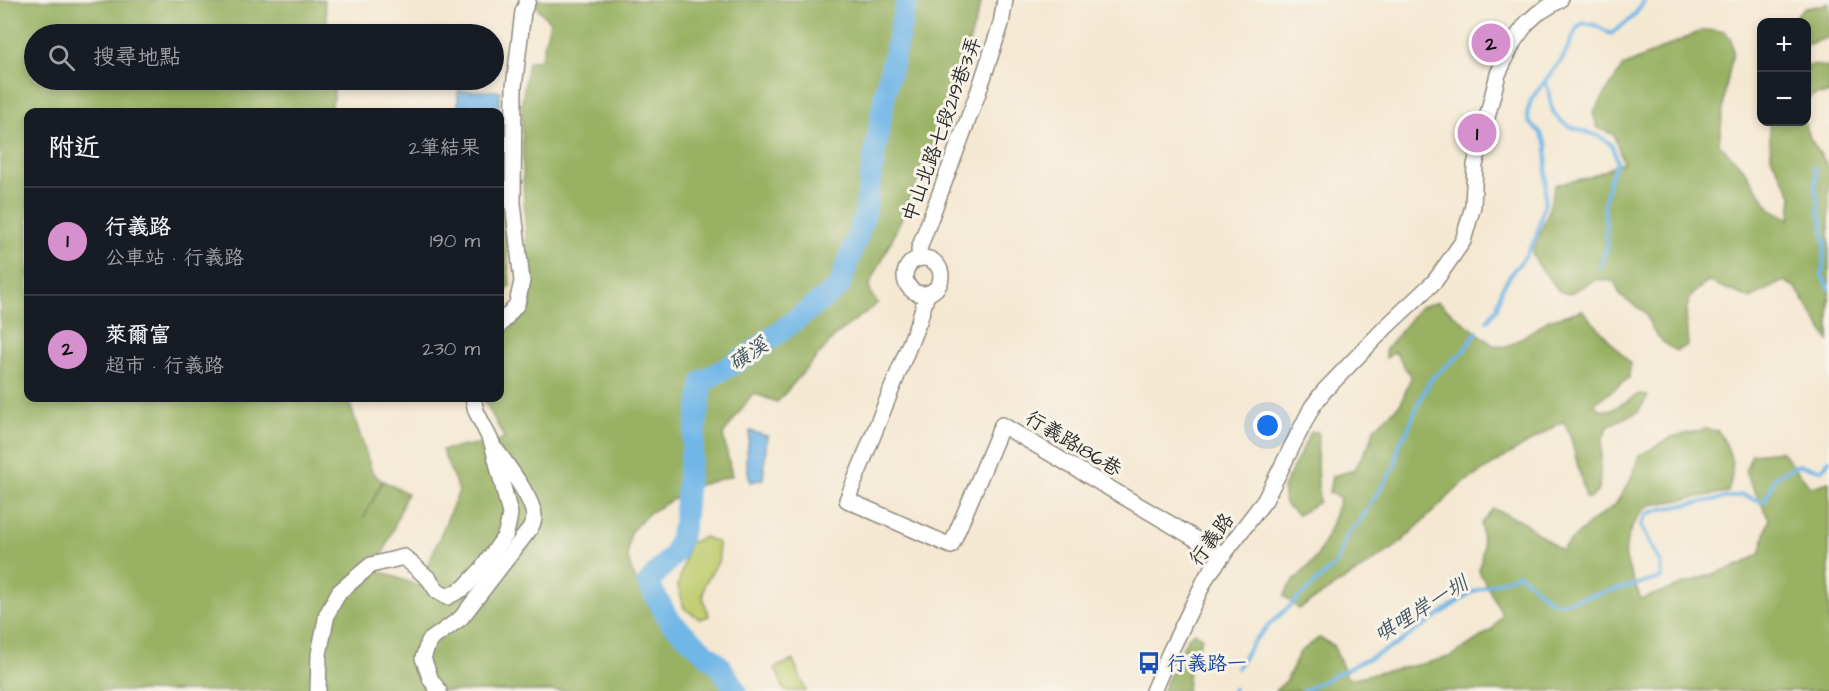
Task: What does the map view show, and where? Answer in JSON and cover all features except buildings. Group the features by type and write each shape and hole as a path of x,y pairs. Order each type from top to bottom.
{"street":[{"path":"504,320 517,304 522,281 513,203 514,87 523,12 528,0"},
{"name":"中山北路七段219巷3弄","path":"926,259 919,249 978,93 1001,24 1005,0"},
{"name":"行義路","path":"1153,691 1168,654 1207,576 1265,500 1312,407 1324,391 1387,326 1435,281 1464,241 1473,206 1475,165 1498,74 1514,41 1527,23 1538,13 1560,0"},
{"path":"926,259 941,270 941,282 938,288 921,293 906,283 906,270 909,265 926,259"},
{"name":"行義路186巷","path":"921,293 919,321 847,500 951,546 1002,425 1223,555"},
{"path":"439,691 431,680 423,658 429,641 461,618 529,530 534,517 530,502 492,443 474,402"},
{"path":"318,691 319,654 327,614 339,592 371,565 404,557 429,579 437,591 447,597 454,596 481,570 505,536 510,514 492,443"}],"green space":[{"path":"0,0 324,0 328,24 24,24 24,90 334,90 334,98 330,108 24,108 24,402 349,402 372,472 382,481 364,518 383,481 407,493 377,570 419,586 459,491 442,450 505,439 485,402 504,402 504,335 530,309 523,181 522,102 528,62 541,59 550,22 536,6 534,0 982,0 959,74 932,146 869,286 872,296 878,303 837,334 777,402 753,393 723,435 732,476 696,486 649,513 631,531 628,559 635,579 646,597 720,674 731,691 0,691"},
{"path":"1829,3 1829,37 1811,44 1811,18 1795,18 1804,8"},
{"path":"1703,30 1724,31 1731,39 1733,53 1725,92 1719,144 1743,168 1770,208 1790,219 1792,195 1771,157 1769,126 1806,126 1810,138 1829,168 1829,341 1796,288 1784,281 1750,298 1709,282 1693,294 1689,301 1686,317 1688,345 1677,351 1666,345 1653,331 1645,312 1620,296 1615,282 1597,279 1569,294 1559,291 1536,262 1532,252 1547,216 1555,185 1590,177 1623,162 1614,135 1598,128 1593,113 1623,66"},
{"path":"1811,65 1829,67 1829,94 1813,95 1811,97"},
{"path":"504,223 510,285 504,294"},
{"path":"1438,302 1493,345 1507,347 1549,320 1582,310 1630,363 1629,378 1594,404 1599,409 1610,411 1639,394 1648,396 1638,412 1609,425 1602,440 1599,490 1590,499 1586,498 1570,435 1563,421 1463,483 1397,546 1299,609 1284,596 1291,584 1317,556 1330,528 1340,498 1329,492 1332,476 1354,470 1371,441 1374,429 1401,403 1411,377 1395,352 1386,358 1386,349 1420,307"},
{"path":"1705,429 1718,431 1727,446 1732,468 1728,492 1650,505 1640,515 1628,536 1626,559 1641,599 1742,564 1760,554 1769,519 1745,472 1752,454 1781,451 1811,487 1829,482 1829,691 1275,691 1286,681 1300,652 1319,638 1333,645 1348,679 1452,656 1493,629 1502,614 1479,571 1483,548 1481,523 1493,509 1518,519 1561,550 1592,521 1615,505 1630,481 1639,456 1672,437"},
{"path":"1311,432 1318,432 1319,502 1298,515 1285,504 1283,488"},
{"path":"704,537 718,543 719,560 704,585 703,598 709,616 700,619 684,608 678,586 689,543"},
{"path":"1195,632 1202,638 1189,670 1187,691 1162,691 1188,637"},
{"path":"793,660 806,691 785,691 775,668"}],"water":[{"path":"458,91 500,91 499,108 458,108"},
{"path":"750,431 767,436 763,479 750,482 746,460"}],"waterway":[{"name":"磺溪","path":"736,691 720,666 670,621 648,583 675,553 684,525 688,476 703,381 749,355 839,287 864,218 885,93 907,0"},
{"path":"1487,321 1497,308 1501,290 1525,257 1536,237 1545,202 1547,145 1540,132 1529,122 1527,113 1532,98 1563,58 1577,28 1584,23 1595,25 1611,34 1633,17 1645,0"},
{"path":"1546,82 1552,109 1557,117 1569,126 1605,140 1615,153 1617,162 1610,178 1604,205 1607,247 1600,268"},
{"path":"1814,167 1817,174 1815,187 1825,241 1822,276 1829,288"},
{"path":"1237,668 1254,641 1269,625 1336,564 1347,535 1359,522 1395,466 1399,443 1407,432 1431,379 1462,353 1477,332"},
{"name":"唭哩岸一圳","path":"1303,691 1396,645 1470,593 1519,574 1551,601 1561,603 1662,578 1661,564 1641,525 1647,514 1662,509 1742,495 1764,502 1776,476 1798,465 1822,470 1829,460"}],"place":[{"name":"萊爾富","path":"1491,43"},
{"name":"行義路","path":"1477,133"},
{"name":"行義路一","path":"1149,663"}]}
